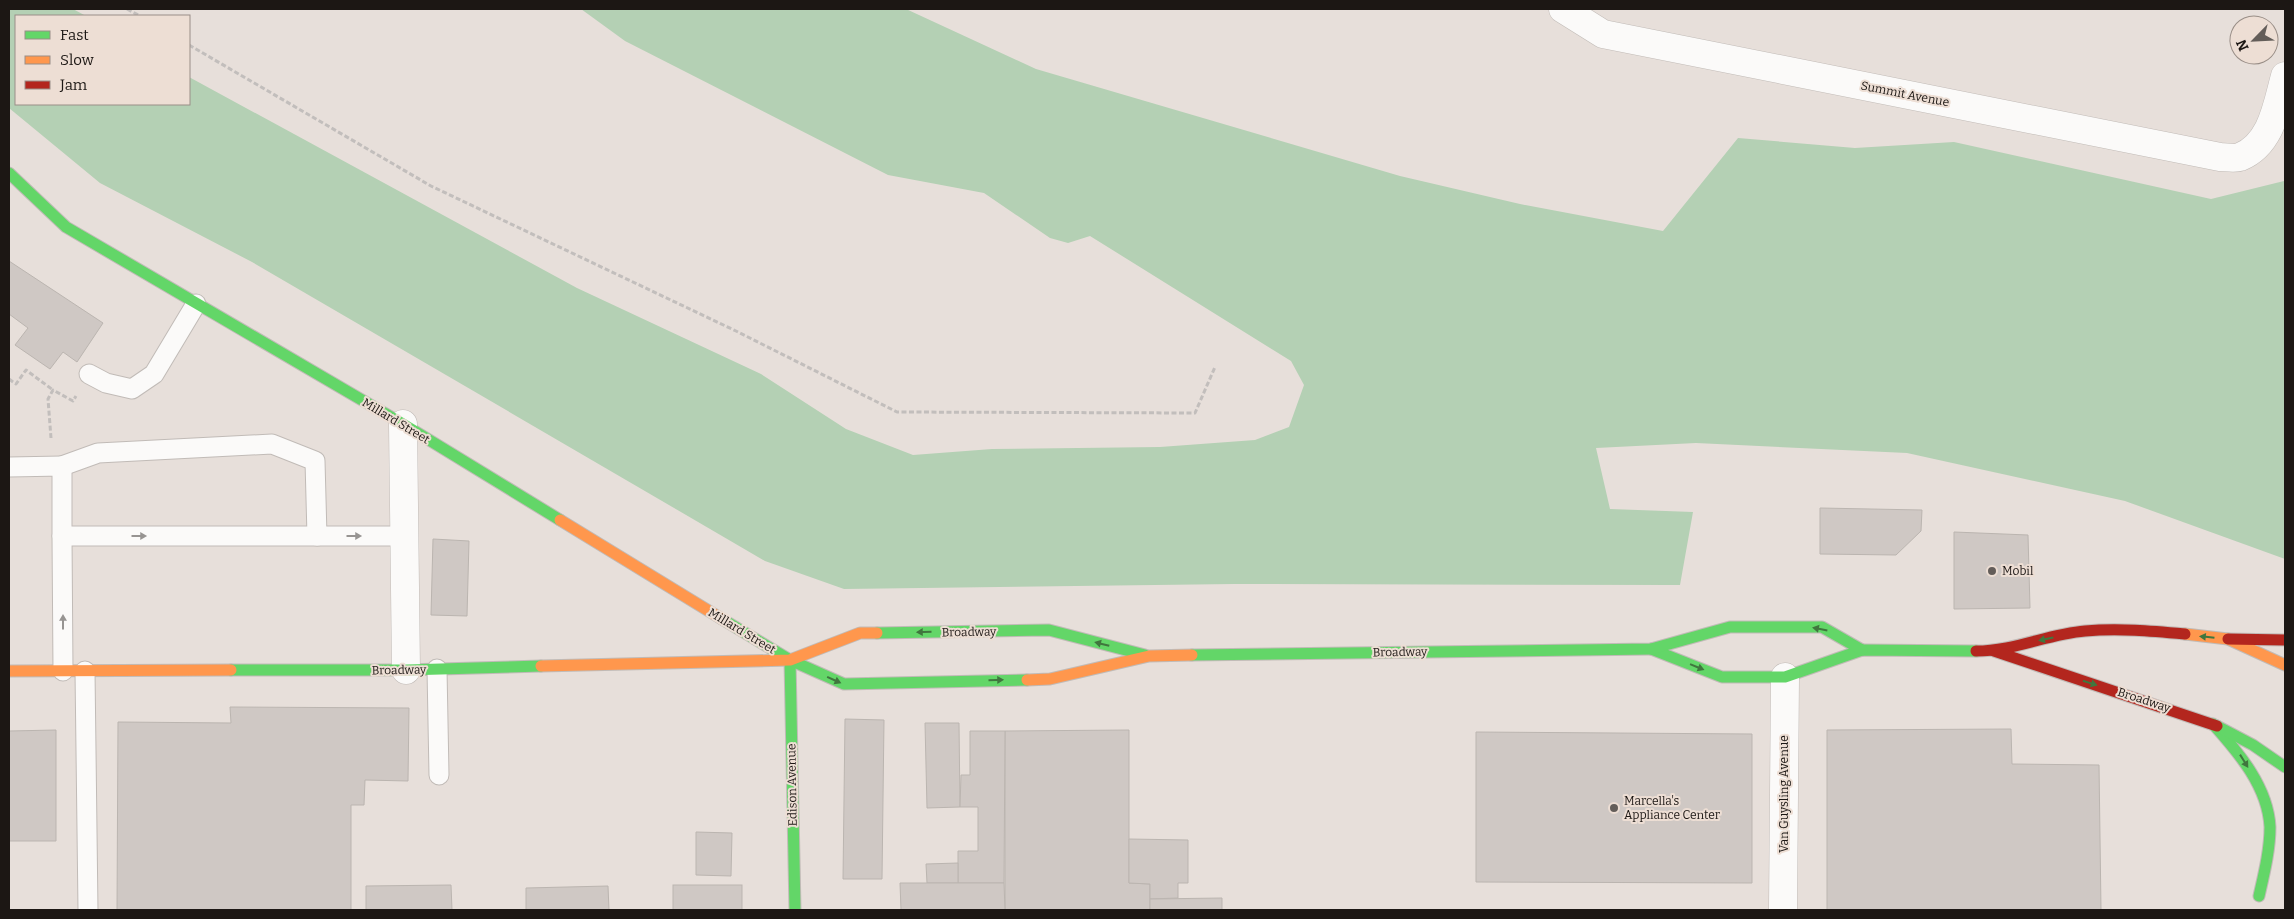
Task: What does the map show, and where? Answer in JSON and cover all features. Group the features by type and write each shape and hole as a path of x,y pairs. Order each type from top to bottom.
{"main road":[{"name":"Millard Street","path":"9,173 66,227 403,424 790,660"},
{"name":"Broadway","path":"790,660 844,684 1050,679 1149,656 1651,649 1730,627 1822,627 1862,650"},
{"name":"Broadway","path":"9,671 406,670 790,660 860,633 1049,630 1149,656"},
{"name":"Broadway","path":"1651,649 1722,677 1785,677 1862,650 1994,651 2084,631 2151,631 2228,639 2285,665"},
{"path":"2228,639 2285,640"},
{"name":"Broadway","path":"1994,651 2213,724 2252,745 2285,766"},
{"name":"Edison Avenue","path":"790,660 795,910"},
{"path":"2213,724 2239,754 2258,784 2269,820 2267,858 2258,900 2277,867"}],"street":[{"name":"Summit Avenue","path":"1563,9 1603,34 2220,157 2238,158 2252,150 2266,136 2285,76"},
{"path":"403,424 406,670"},
{"name":"Van Guysling Avenue","path":"1783,910 1785,677"}],"lane":[{"path":"89,374 106,384 132,389 154,374 196,304"},
{"path":"9,466 62,466 98,453 272,444 314,461 317,536"},
{"path":"62,466 63,671"},
{"path":"62,536 404,536"},
{"path":"437,669 439,775"},
{"path":"85,671 88,910"}],"path":[{"path":"127,9 138,15"},
{"path":"190,46 431,186 736,331 897,412 1195,414 1215,367"},
{"path":"9,378 16,384 26,370 53,390"},
{"path":"48,399 51,446"}],"green space":[{"path":"9,9 73,9 84,15 15,15 15,105 190,105 190,78 577,288 761,374 846,429 913,455 992,449 1160,447 1255,440 1289,427 1304,385 1291,361 1090,236 1068,243 1050,238 984,193 888,175 625,41 581,9 906,9 1036,69 1400,176 1520,204 1663,231 1738,138 1855,148 1954,142 2211,199 2284,181 2285,176 2285,559 2125,501 1907,453 1696,443 1596,448 1610,509 1693,512 1680,585 1234,584 844,589 765,561 252,262 100,183 9,108"}],"building":[{"path":"9,261 103,323 77,362 63,352 50,369 15,345 28,328 9,314"},
{"path":"1820,508 1922,510 1921,531 1896,555 1820,554"},
{"name":"Mobil","path":"1954,532 2028,535 2030,608 1954,609"},
{"path":"433,539 469,541 467,616 431,615"},
{"path":"230,707 409,708 408,781 365,780 364,805 351,805 351,910 117,910 118,722 231,723"},
{"path":"845,719 884,720 882,879 843,879"},
{"path":"925,723 959,723 960,807 927,808"},
{"path":"2011,729 2012,764 2099,765 2101,910 1827,910 1827,730"},
{"path":"56,730 56,841 9,841 9,731"},
{"path":"1129,730 1129,883 1150,884 1150,910 1005,910 1005,731"},
{"path":"970,731 1005,731 1004,883 958,883 958,851 978,851 978,807 960,807 961,775 970,775"},
{"name":"Marcella's Appliance Center","path":"1476,732 1752,734 1752,883 1476,882"},
{"path":"696,832 732,833 731,876 696,875"},
{"path":"1129,839 1188,840 1188,883 1178,883 1178,898 1150,899 1150,884 1129,883"},
{"path":"958,863 958,883 927,883 926,864"},
{"path":"900,883 1004,883 1005,910 901,910"},
{"path":"451,885 452,910 366,910 366,886"},
{"path":"673,885 742,885 742,910 673,910"},
{"path":"608,886 609,910 526,910 526,888"},
{"path":"1222,898 1222,910 1150,910 1150,899"}],"traffic: fast":[{"path":"9,173 66,227 403,424 560,520"},
{"path":"722,619 790,660 844,684 1027,680"},
{"path":"1192,655 1651,649 1730,627 1822,627 1862,650"},
{"path":"877,633 1049,630 1145,655"},
{"path":"1651,649 1722,677 1785,677 1862,650 1976,651"},
{"path":"790,660 795,910"},
{"path":"231,670 406,670 541,666"},
{"path":"2213,724 2250,771 2258,784 2268,812 2270,827 2269,844 2259,896"},
{"path":"2217,726 2253,745 2285,767"}],"traffic: slow":[{"path":"560,520 722,619"},
{"path":"541,666 790,660 860,633 877,633"},
{"path":"2185,634 2228,639 2285,665"},
{"path":"1027,680 1050,679 1149,656 1192,655"},
{"path":"9,671 231,670"}],"traffic: jam":[{"path":"1976,651 2004,648 2058,635 2097,630 2185,634"},
{"path":"2228,639 2285,640"},
{"path":"1994,651 2217,726"}],"place":[{"name":"Mobil","path":"1992,571"},
{"name":"Marcella's Appliance Center","path":"1614,808"}]}
